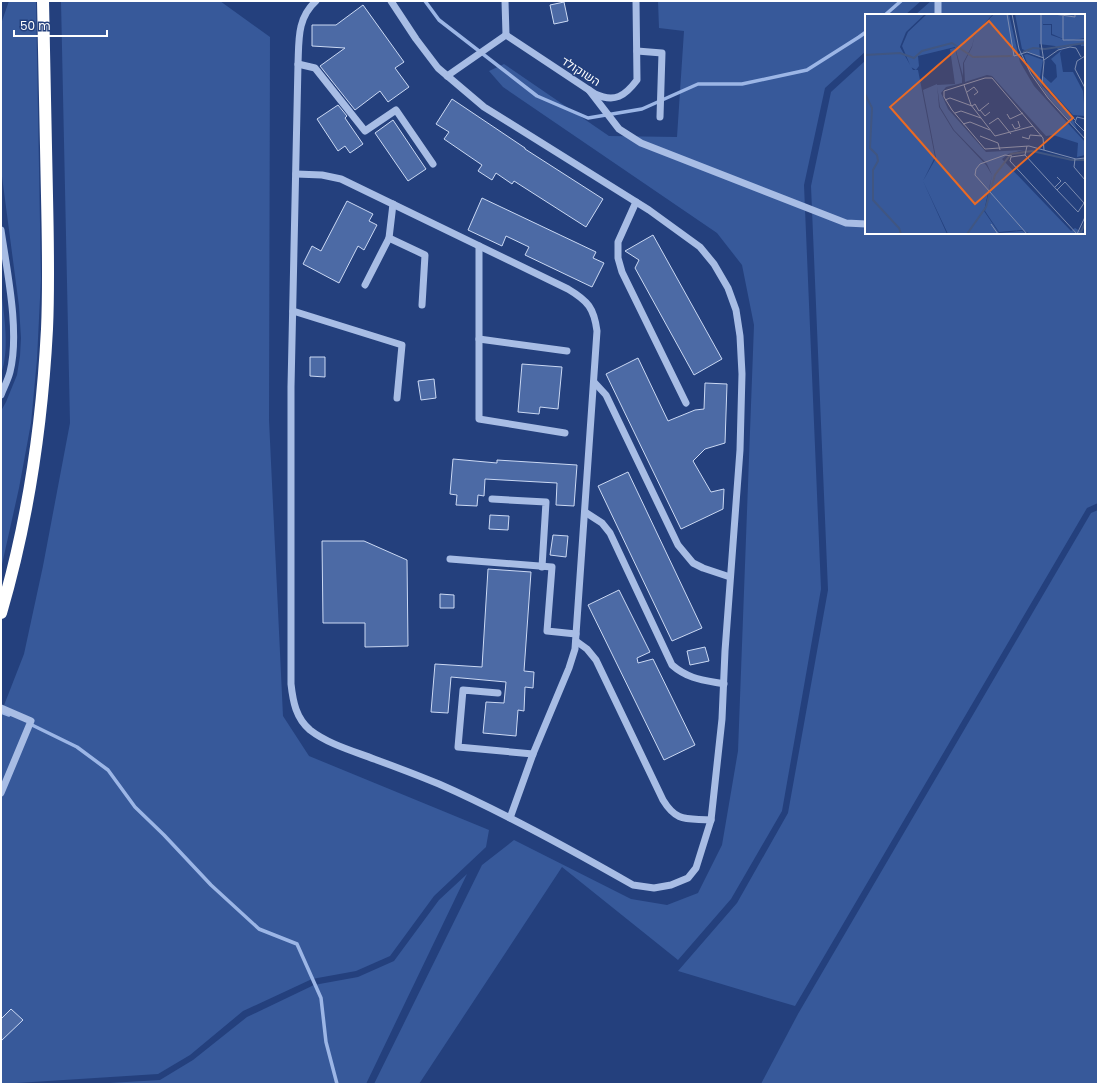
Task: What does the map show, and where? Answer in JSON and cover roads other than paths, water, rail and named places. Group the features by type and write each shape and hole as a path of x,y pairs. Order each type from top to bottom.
{"highway":[{"path":"1,613 26,512 39,424 44,375 48,269 43,1"}],"street":[{"path":"316,1 305,14 301,24 298,64 291,387 291,684 294,704 299,718 310,730 332,743 408,771 447,788 510,818 633,885 654,888 671,885 688,878 696,868 711,820 722,719 730,577 740,450 742,374 740,336 736,310 728,288 714,264 700,247 636,202 484,107 438,68 416,39 391,1"},
{"path":"447,76 506,35 505,1"},
{"name":"השוקולד","path":"506,35 589,90 603,98 614,98 631,89 637,80 636,1"},
{"path":"938,1 938,14"},
{"path":"637,51 662,53 660,117"},
{"path":"298,64 315,68 365,131 396,110 433,164"},
{"path":"589,90 619,129 641,143 846,223 865,224"},
{"path":"296,174 322,175 341,179 568,289 583,298 596,318 597,331 594,382 575,649 570,668 533,754 510,818"},
{"path":"636,202 618,242 618,258 622,272 686,403"},
{"path":"365,285 389,238 393,204"},
{"path":"1,230 11,306 13,338 13,355 10,372 1,395"},
{"path":"389,238 425,255 422,305"},
{"path":"479,246 479,419 565,433"},
{"path":"293,311 402,345 397,398"},
{"path":"479,339 567,351"},
{"path":"594,382 606,395 678,545 693,563 730,577"},
{"path":"492,499 546,502 542,567"},
{"path":"585,512 602,523 610,533 672,665 681,673 694,679 724,684"},
{"path":"450,559 552,567 547,631 576,638 596,660 663,800 670,811 679,817 711,820"},
{"path":"498,693 463,690 458,748 533,754"},
{"path":"1,708 31,720 1,793"}],"waterway":[{"path":"425,1 439,20 537,96 588,118 642,109 698,84 742,84 807,70 865,33"},
{"path":"886,14 901,1"},
{"path":"1,712 9,715"},
{"path":"30,724 77,747 108,770 135,807 164,835 211,885 259,929 297,944 321,998 326,1042 337,1084"}]}
